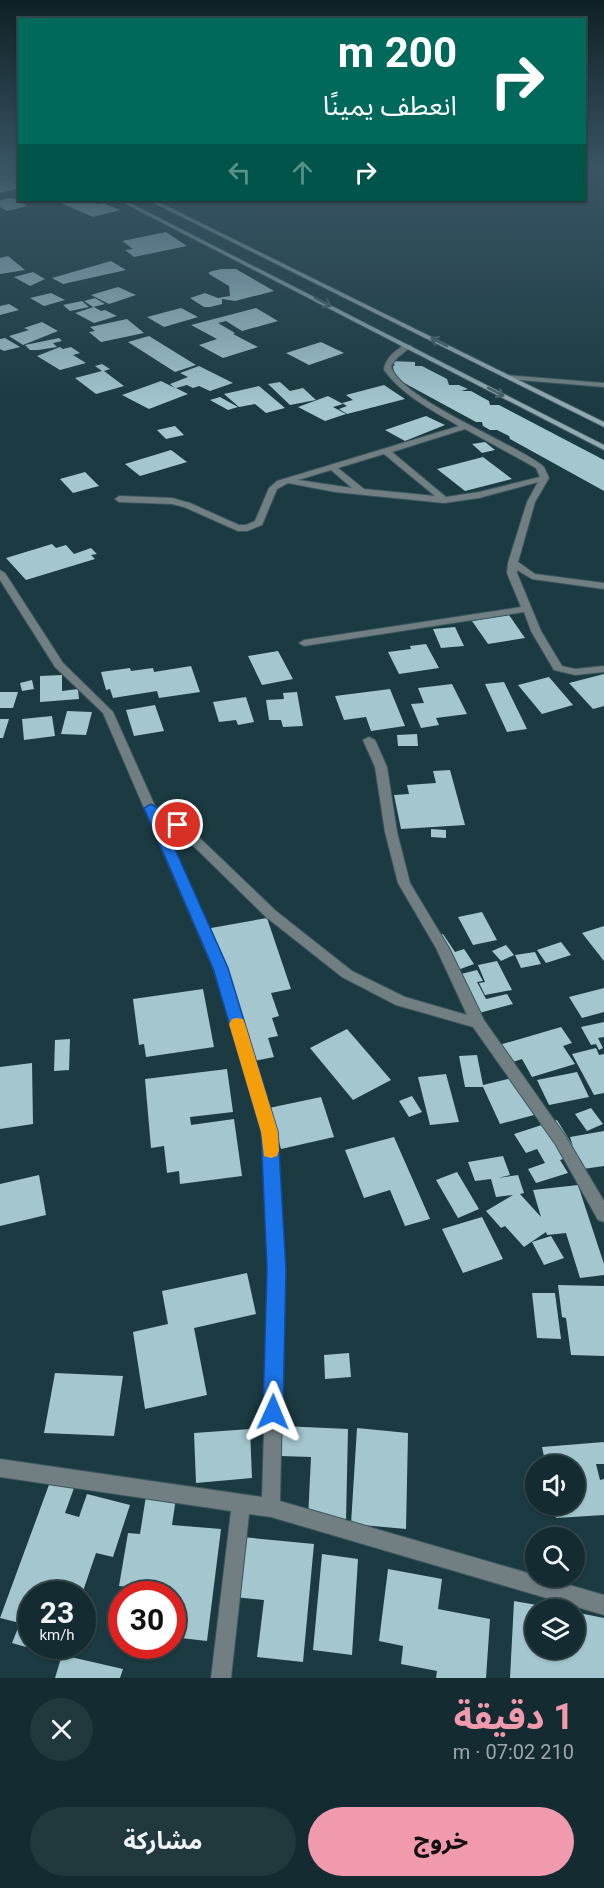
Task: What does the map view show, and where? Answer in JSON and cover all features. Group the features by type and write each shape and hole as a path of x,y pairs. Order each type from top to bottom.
{"main road":[{"path":"218,249 604,448"},
{"path":"250,249 604,425"}],"street":[{"path":"408,346 388,365 388,370 396,383 540,467 545,478"},
{"path":"508,377 604,385"},
{"path":"119,499 172,501 187,505 238,528 247,528 259,523 273,488 288,480 467,426"},
{"path":"385,450 444,500"},
{"path":"331,466 362,492"},
{"path":"288,480 362,492 444,500 479,495 545,478"},
{"path":"545,478 531,501 512,573 536,632 558,668 578,673 604,669"},
{"path":"513,563 532,576 604,586"},
{"path":"0,573 60,664 108,712 220,968 270,1132 276,1269 271,1508"},
{"path":"304,643 527,609"},
{"path":"369,740 381,767 391,832 404,883 442,948 478,1023 561,1141 604,1215"},
{"path":"151,808 178,825 271,914 347,974 401,1000 478,1023"},
{"path":"0,1468 271,1508 604,1605"},
{"path":"221,1678 241,1503"}],"building":[{"path":"131,249 171,249 134,257 125,250"},
{"path":"8,256 25,270 0,274 0,258"},
{"path":"111,261 126,270 63,284 52,278"},
{"path":"236,269 274,291 235,301 222,299 222,304 210,307 204,307 190,298 205,293 218,298 230,296 229,286 209,274 209,272"},
{"path":"33,272 45,279 30,286 14,277"},
{"path":"118,287 136,295 109,304 91,295"},
{"path":"51,293 65,300 44,306 30,298"},
{"path":"95,298 105,304 93,307 84,301"},
{"path":"82,301 89,307 70,311 63,305"},
{"path":"9,304 19,310 0,315 0,306"},
{"path":"94,307 117,316 94,323 75,313"},
{"path":"181,308 198,317 164,327 147,317"},
{"path":"256,308 278,321 242,331 226,321 218,323 258,347 223,358 199,345 217,339 191,325"},
{"path":"127,319 144,333 101,342 89,332 95,331 90,327"},
{"path":"42,322 58,331 23,345 9,336 29,330 24,328"},
{"path":"149,336 196,365 175,372 128,342"},
{"path":"5,338 20,347 4,351 0,349 0,339"},
{"path":"59,338 62,341 53,343 57,347 30,350 25,345"},
{"path":"321,342 344,353 309,365 286,353"},
{"path":"60,347 63,349 71,347 80,353 73,355 86,363 60,370 37,356"},
{"path":"391,361 415,362 415,366 422,366 447,379 449,385 459,385 468,389 461,391 471,391 489,401 490,405 499,405 604,460 604,491 510,439 509,436 497,430 490,430 483,426 482,422 476,422 395,378 393,366 395,365"},
{"path":"102,364 110,369 104,371 124,386 96,394 75,378 102,371 95,366"},
{"path":"199,366 233,383 210,391 199,386 193,388 187,385 176,388 188,394 149,409 122,395 161,381 175,388 170,384 188,377 180,373"},
{"path":"280,382 290,391 303,388 316,400 290,405 268,384"},
{"path":"384,385 405,399 347,414 339,409 347,406 342,403 353,400 346,395"},
{"path":"259,386 285,408 266,413 255,404 239,407 224,394"},
{"path":"328,396 343,404 333,407 346,414 325,421 298,407"},
{"path":"220,397 238,407 228,410 210,400"},
{"path":"426,416 445,425 405,441 385,430"},
{"path":"175,426 184,435 166,439 157,430"},
{"path":"485,442 495,450 482,453 472,444"},
{"path":"171,450 187,462 140,476 125,464"},
{"path":"483,457 512,479 465,491 437,469"},
{"path":"85,472 99,486 73,493 60,479"},
{"path":"52,544 56,548 66,545 74,554 91,548 97,554 91,555 95,559 26,580 6,558"},
{"path":"509,615 525,638 488,644 472,621"},
{"path":"455,627 464,646 441,648 433,629"},
{"path":"426,644 439,668 399,674 388,652 411,649 410,646"},
{"path":"278,651 293,679 262,685 248,656"},
{"path":"191,666 200,692 159,698 157,691 113,698 110,689 106,690 101,672 153,668 154,672"},
{"path":"604,674 604,706 593,709 569,683"},
{"path":"62,675 62,691 78,689 79,699 40,702 40,676"},
{"path":"549,677 573,705 542,714 518,685"},
{"path":"32,680 34,689 22,691 20,683"},
{"path":"504,682 527,729 507,732 485,684"},
{"path":"452,684 467,714 436,718 439,725 421,728 411,704 424,703 418,688"},
{"path":"390,689 405,726 371,731 366,717 344,720 335,696"},
{"path":"0,692 18,692 13,708 0,708"},
{"path":"297,692 303,726 283,727 281,720 269,720 266,700 284,699 283,693"},
{"path":"246,697 254,722 238,725 236,720 219,722 213,702"},
{"path":"155,705 164,731 134,736 126,710"},
{"path":"67,711 92,712 86,735 61,734"},
{"path":"52,716 55,736 24,740 22,719"},
{"path":"0,719 9,719 3,738 0,738"},
{"path":"417,734 418,746 398,746 397,735"},
{"path":"450,770 465,825 401,829 394,795 409,794 407,785 436,783 433,771"},
{"path":"431,829 446,830 446,838 431,837"},
{"path":"482,912 497,940 473,945 458,917"},
{"path":"267,918 291,989 271,993 279,1016 272,1018 278,1036 268,1038 274,1057 249,1062 211,928"},
{"path":"604,926 604,961 582,933"},
{"path":"443,934 455,952 464,949 474,964 455,971 432,937"},
{"path":"561,942 571,955 546,963 537,950"},
{"path":"506,945 514,955 501,961 492,951"},
{"path":"535,952 541,964 521,968 515,955"},
{"path":"497,961 512,990 485,995 479,983 485,982 478,965"},
{"path":"477,970 483,981 477,982 486,999 507,994 513,1004 479,1013 457,975"},
{"path":"604,988 604,1012 582,1018 569,997"},
{"path":"203,989 214,1047 146,1057 144,1044 139,1045 133,999"},
{"path":"604,1022 604,1037 598,1038 603,1048 599,1050 596,1044 591,1045 581,1027"},
{"path":"561,1027 572,1043 563,1046 575,1064 532,1077 522,1059 510,1063 499,1045"},
{"path":"347,1029 391,1080 353,1100 310,1048"},
{"path":"70,1039 69,1070 54,1071 55,1040"},
{"path":"596,1048 599,1055 604,1054 604,1093 594,1095 572,1054"},
{"path":"477,1055 483,1085 516,1077 534,1115 500,1124 483,1087 465,1087 459,1056"},
{"path":"32,1063 33,1124 0,1129 0,1067"},
{"path":"227,1069 233,1112 190,1117 191,1125 234,1119 242,1176 180,1184 179,1171 167,1173 164,1146 151,1148 145,1079"},
{"path":"577,1072 589,1097 549,1105 537,1080"},
{"path":"446,1074 459,1122 430,1125 418,1077"},
{"path":"412,1096 422,1112 409,1117 399,1101"},
{"path":"321,1097 334,1137 281,1149 269,1108"},
{"path":"591,1108 603,1124 587,1131 575,1114"},
{"path":"557,1120 573,1146 570,1137 604,1131 604,1166 583,1169 577,1155 560,1160 568,1173 536,1183 528,1169 545,1163 537,1149 526,1153 514,1134"},
{"path":"394,1137 430,1219 405,1226 390,1190 364,1198 345,1150"},
{"path":"503,1156 510,1175 498,1178 518,1175 524,1193 520,1194 541,1217 533,1190 578,1185 604,1264 604,1275 580,1278 566,1233 547,1235 546,1232 524,1247 505,1226 501,1228 486,1211 513,1195 496,1197 491,1179 475,1181 468,1162"},
{"path":"457,1172 479,1209 458,1218 436,1180"},
{"path":"39,1175 46,1215 0,1226 0,1184"},
{"path":"482,1217 503,1259 463,1273 442,1229"},
{"path":"551,1236 564,1258 544,1265 532,1242"},
{"path":"247,1273 256,1314 194,1328 207,1395 145,1409 133,1332 168,1324 162,1291"},
{"path":"558,1285 604,1286 604,1356 571,1355 566,1318 562,1317"},
{"path":"532,1293 555,1293 561,1339 537,1338"},
{"path":"349,1353 351,1377 325,1379 324,1355"},
{"path":"55,1373 123,1376 114,1436 44,1433"},
{"path":"282,1426 348,1429 346,1521 308,1519 311,1457 281,1456"},
{"path":"357,1428 408,1433 406,1529 351,1524"},
{"path":"250,1429 252,1478 196,1483 194,1433"},
{"path":"604,1442 604,1464 596,1464 600,1480 604,1479 604,1515 556,1518 555,1515 585,1515 585,1455 544,1455 542,1447"},
{"path":"50,1482 74,1488 65,1513 79,1517 87,1494 130,1505 113,1557 96,1553 86,1581 18,1581 18,1622 0,1618"},
{"path":"146,1496 176,1498 172,1525 221,1529 207,1641 186,1639 186,1581 120,1581 128,1533 140,1534"},
{"path":"242,1537 314,1544 303,1662 257,1657 264,1600 234,1597"},
{"path":"322,1554 358,1559 352,1655 313,1650"},
{"path":"388,1569 442,1579 438,1609 490,1619 486,1678 436,1678 437,1671 401,1664 403,1646 379,1641"},
{"path":"514,1601 525,1603 525,1659 585,1659 585,1614 604,1618 604,1678 510,1678"},
{"path":"18,1628 18,1645 12,1643"},
{"path":"61,1659 79,1659 123,1669 120,1678 55,1678"}],"slow traffic":[{"path":"237,1024 270,1132 271,1151"}],"route":[{"path":"178,825 151,808 220,968 270,1132 276,1269 273,1412"}]}
